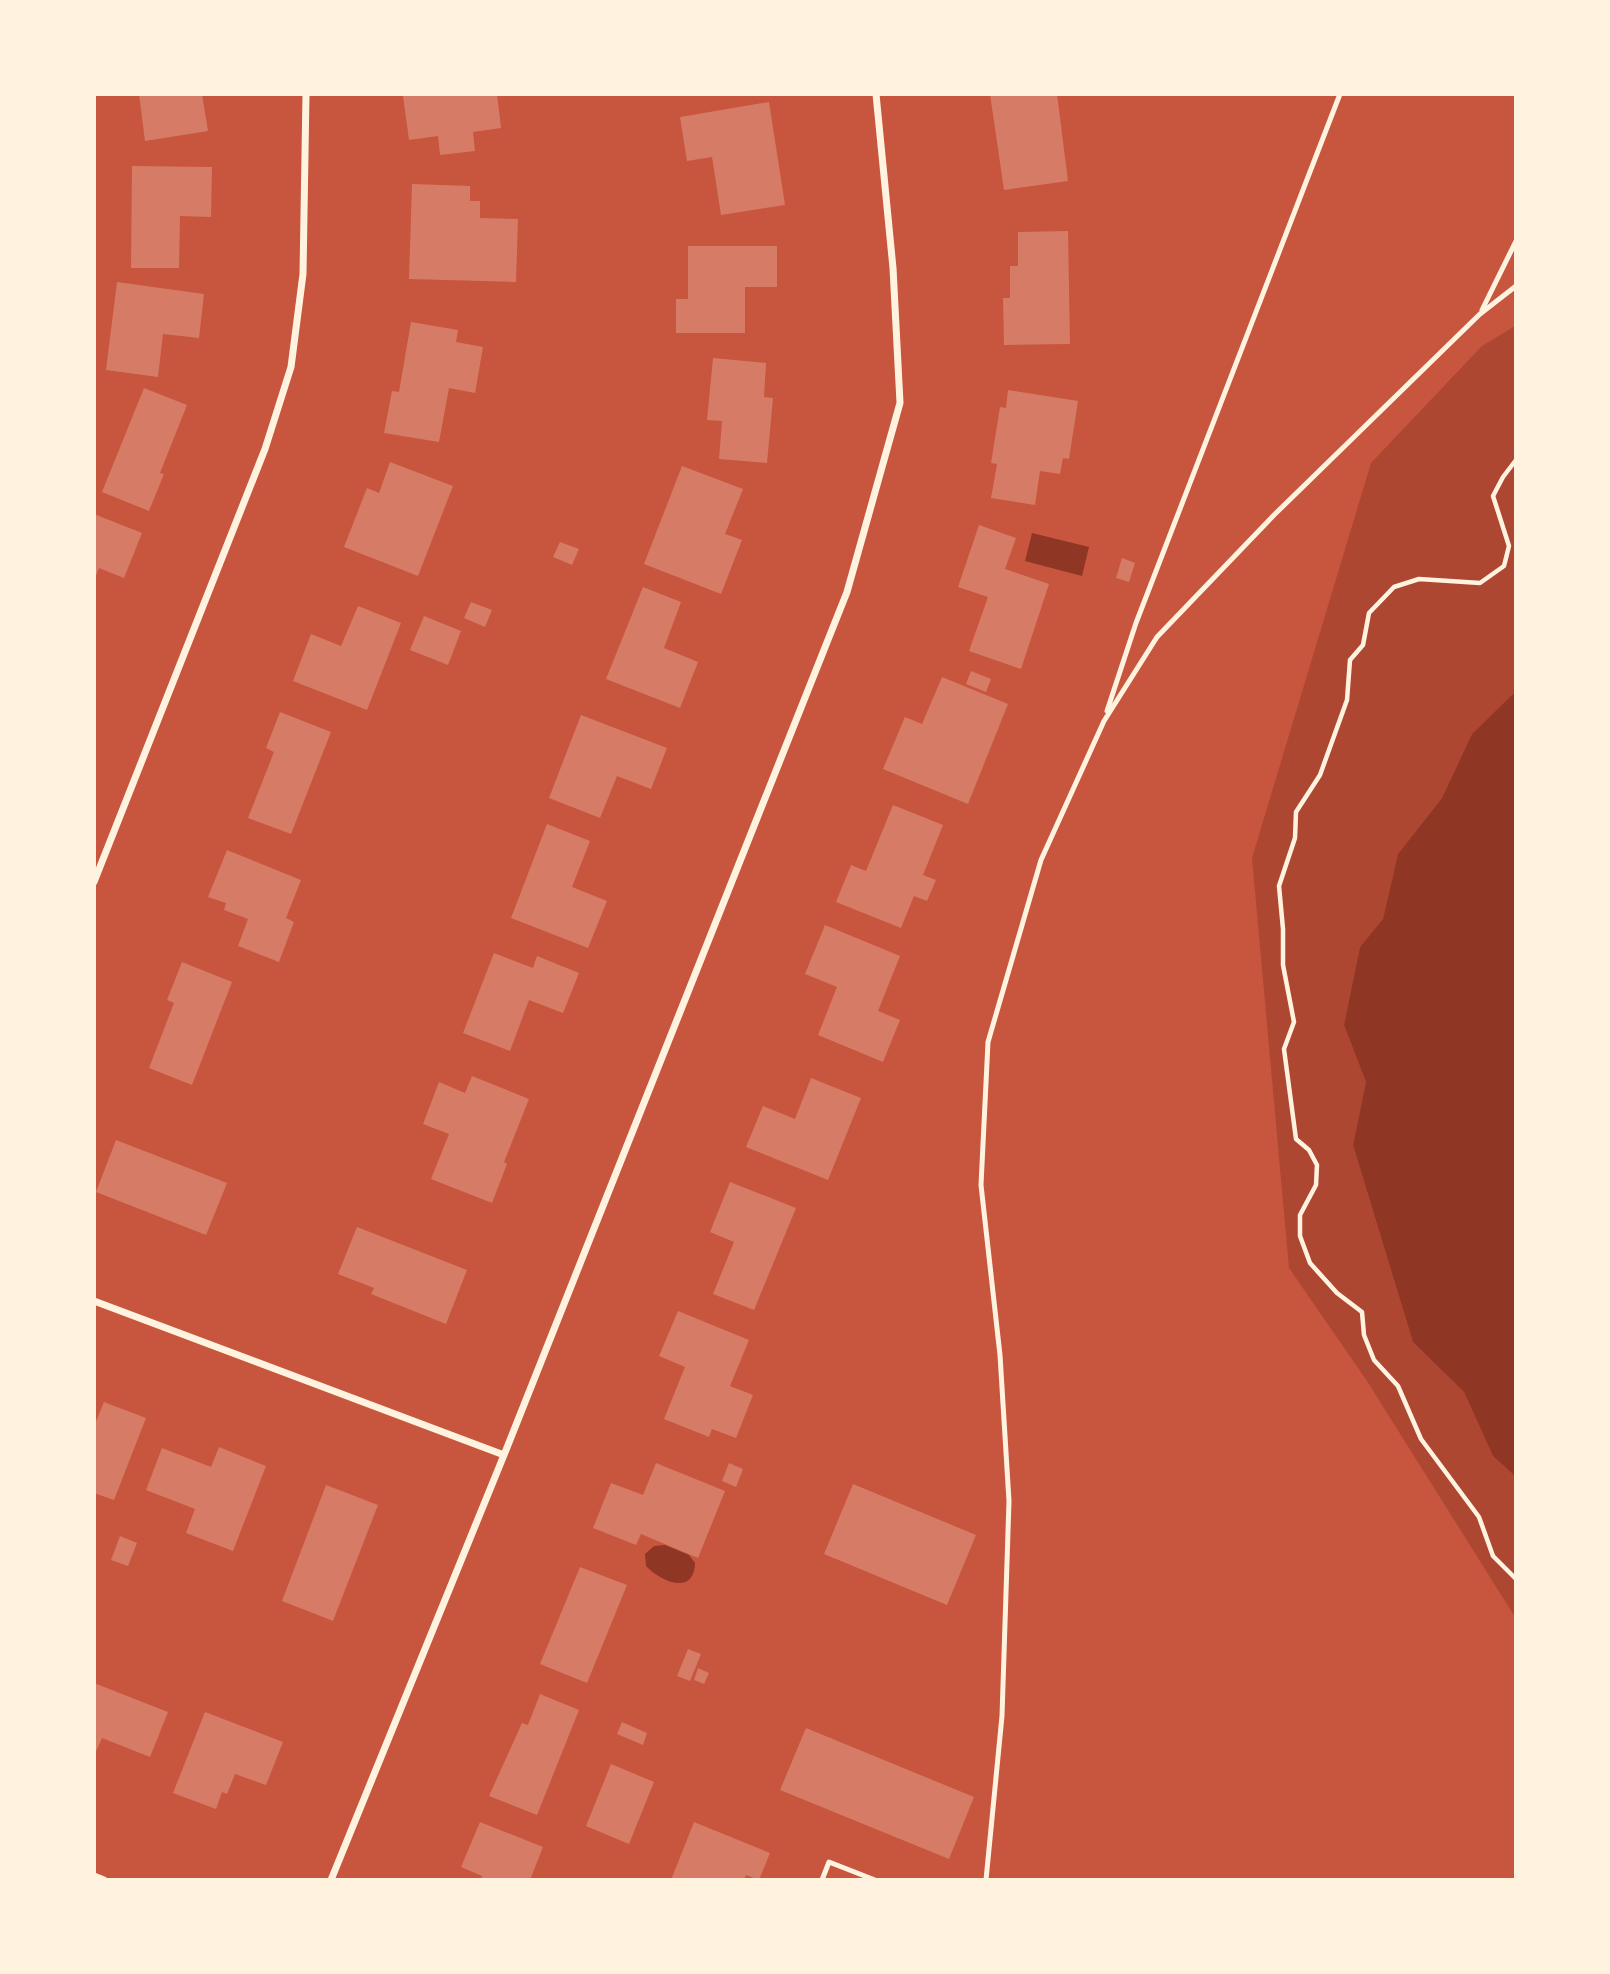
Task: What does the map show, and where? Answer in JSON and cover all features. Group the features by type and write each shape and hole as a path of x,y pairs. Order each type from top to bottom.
{"street":[{"path":"94,882 265,449 291,367 303,274 306,94"},
{"path":"331,1880 504,1455 847,592 900,403 893,268 876,94"},
{"path":"94,1301 504,1455"},
{"path":"94,1876 104,1880"}],"lane":[{"path":"986,1880 1002,1716 1009,1501 1000,1355 981,1185 988,1042 1041,860 1104,721 1136,623 1340,94"},
{"path":"1480,314 1516,241"},
{"path":"1104,721 1157,637 1275,515 1480,314 1516,286"},
{"path":"822,1880 829,1862 875,1880"}],"path":[{"path":"1516,460 1493,496 1508,545 1504,566 1480,583 1419,579 1394,587 1369,613 1363,645 1350,660 1347,700 1320,775 1296,811 1295,838 1279,886 1283,965 1294,1022 1284,1049 1296,1139 1309,1150 1317,1165 1316,1185 1300,1215 1300,1236 1310,1264 1337,1293 1362,1312 1364,1335 1374,1360 1398,1386 1421,1439 1479,1517 1493,1556 1516,1579"}],"shaded area":[{"path":"1515,326 1515,692 1472,734 1442,798 1398,854 1383,919 1360,947 1344,1025 1366,1082 1353,1145 1413,1342 1464,1392 1493,1456 1515,1476 1515,1617 1367,1381 1289,1268 1252,858 1371,463 1482,346"},
{"path":"1032,533 1089,547 1082,576 1025,561"},
{"path":"1515,692 1515,1476 1493,1456 1464,1392 1413,1342 1353,1145 1366,1082 1344,1025 1360,947 1383,919 1398,854 1442,798 1472,734"},
{"path":"665,1545 689,1555 695,1563 689,1580 683,1583 668,1581 646,1566 645,1554 654,1546"}],"building":[{"path":"139,94 202,94 208,131 145,141"},
{"path":"497,94 501,128 473,132 475,151 440,155 438,136 409,140 403,96"},
{"path":"990,94 1057,94 1068,181 1004,190"},
{"path":"769,102 785,205 721,215 712,157 687,161 680,117"},
{"path":"132,166 212,167 211,217 180,216 179,268 131,268"},
{"path":"412,184 470,186 470,201 480,201 480,218 518,219 516,282 409,279"},
{"path":"1068,231 1070,344 1004,345 1003,298 1010,298 1010,266 1018,266 1018,232"},
{"path":"688,246 777,246 777,287 745,287 745,333 676,333 676,299 688,299"},
{"path":"117,282 204,294 199,338 163,334 158,377 106,370"},
{"path":"411,322 458,330 456,342 483,347 475,393 449,388 439,442 384,433 392,391 399,392"},
{"path":"713,358 766,363 764,397 773,398 767,463 719,459 722,421 707,420"},
{"path":"144,388 187,405 160,473 164,474 149,511 102,492"},
{"path":"1008,390 1078,401 1069,459 1063,458 1060,474 1040,471 1035,505 991,498 997,464 991,463 1000,407 1006,408"},
{"path":"390,462 453,486 418,576 344,547 367,488 379,493"},
{"path":"682,466 743,489 725,534 742,540 721,594 644,564"},
{"path":"94,514 142,533 124,578 99,568 94,581"},
{"path":"979,525 1016,538 1005,569 1049,584 1021,669 969,651 988,597 958,587"},
{"path":"560,542 579,549 572,565 553,557"},
{"path":"1122,558 1135,563 1129,582 1116,578"},
{"path":"643,587 681,602 664,648 698,662 680,708 606,679"},
{"path":"471,602 492,610 485,627 464,618"},
{"path":"358,606 401,623 367,710 293,681 311,634 341,646"},
{"path":"424,616 461,631 448,665 410,650"},
{"path":"971,671 991,679 986,692 966,684"},
{"path":"942,677 1008,704 968,804 883,769 905,717 922,724"},
{"path":"280,712 331,732 291,834 248,818 274,752 266,748"},
{"path":"581,715 667,748 651,789 617,776 600,818 549,798"},
{"path":"893,805 943,825 923,875 936,880 927,901 914,896 901,928 836,902 851,865 866,871"},
{"path":"547,824 590,841 572,887 607,901 588,948 511,918"},
{"path":"227,850 301,880 286,918 294,922 279,962 238,946 248,919 224,910 226,903 208,897"},
{"path":"825,925 900,956 878,1011 900,1020 883,1062 818,1035 837,987 805,974"},
{"path":"494,953 533,968 537,956 579,973 563,1013 529,1000 510,1051 463,1033"},
{"path":"182,962 232,982 192,1085 149,1068 174,1003 167,1000"},
{"path":"472,1076 529,1099 504,1162 507,1164 492,1203 431,1179 449,1134 423,1124 439,1082 465,1093"},
{"path":"811,1078 861,1098 828,1180 746,1147 763,1106 795,1119"},
{"path":"116,1140 227,1183 206,1235 96,1192"},
{"path":"730,1182 796,1208 754,1310 713,1294 734,1242 710,1232"},
{"path":"357,1227 467,1270 446,1324 371,1294 374,1288 338,1274"},
{"path":"678,1311 749,1340 730,1386 753,1395 736,1438 712,1429 709,1437 664,1419 685,1367 659,1356"},
{"path":"104,1402 146,1418 114,1500 94,1493 94,1426"},
{"path":"219,1447 266,1466 233,1551 186,1533 195,1509 146,1490 162,1448 211,1467"},
{"path":"656,1463 725,1491 698,1558 641,1534 636,1545 593,1528 611,1483 643,1495"},
{"path":"729,1463 743,1469 736,1487 722,1481"},
{"path":"853,1484 976,1535 947,1605 824,1554"},
{"path":"326,1485 378,1505 333,1621 282,1601"},
{"path":"120,1536 137,1543 128,1566 111,1560"},
{"path":"580,1567 627,1585 587,1683 540,1664"},
{"path":"688,1649 701,1654 690,1681 677,1676"},
{"path":"698,1668 709,1673 704,1684 694,1680"},
{"path":"94,1683 168,1712 150,1757 102,1738 94,1756"},
{"path":"540,1694 579,1710 537,1815 489,1796 522,1723 528,1725"},
{"path":"205,1712 283,1742 266,1785 235,1774 227,1794 222,1792 216,1809 173,1793"},
{"path":"622,1722 647,1733 643,1745 617,1734"},
{"path":"806,1728 974,1797 949,1859 780,1790"},
{"path":"611,1764 654,1782 629,1844 586,1826"},
{"path":"480,1822 543,1847 530,1880 481,1880 482,1876 461,1867"},
{"path":"694,1822 770,1853 759,1880 746,1875 744,1880 671,1880"}]}
